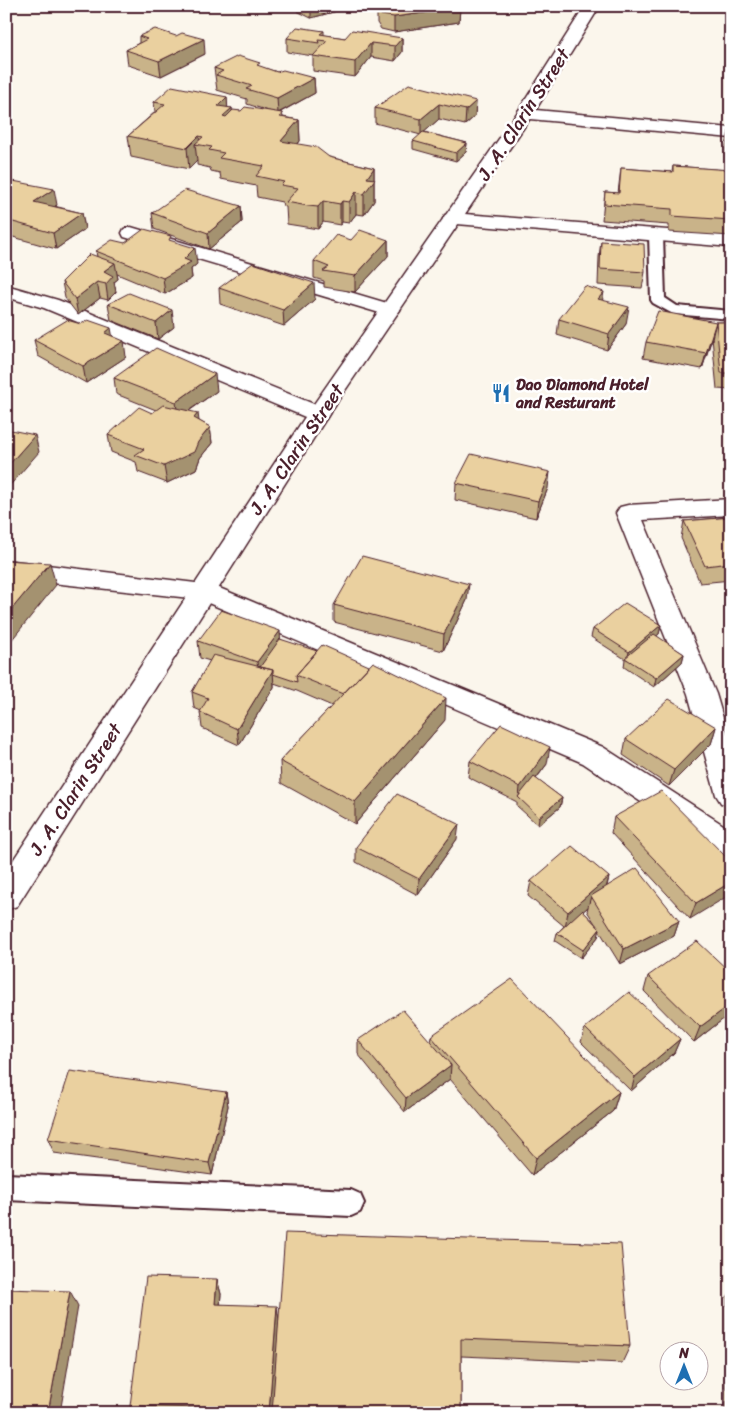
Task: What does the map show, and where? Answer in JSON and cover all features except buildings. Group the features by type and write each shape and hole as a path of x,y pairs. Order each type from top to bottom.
{"street":[{"name":"J. A. Clarin Street","path":"6,897 318,414 525,114 593,6"},
{"path":"525,114 731,133"},
{"path":"452,219 731,241"},
{"path":"131,233 390,310"},
{"path":"6,291 51,304 318,414"},
{"path":"731,507 628,513 702,694 731,795"},
{"path":"6,570 203,590 593,755 731,846"}],"lane":[{"path":"656,235 658,300 673,310 731,315"},
{"path":"6,1187 351,1202"}],"place":[{"name":"Dao Diamond Hotel and Resturant","path":"501,393"}]}
